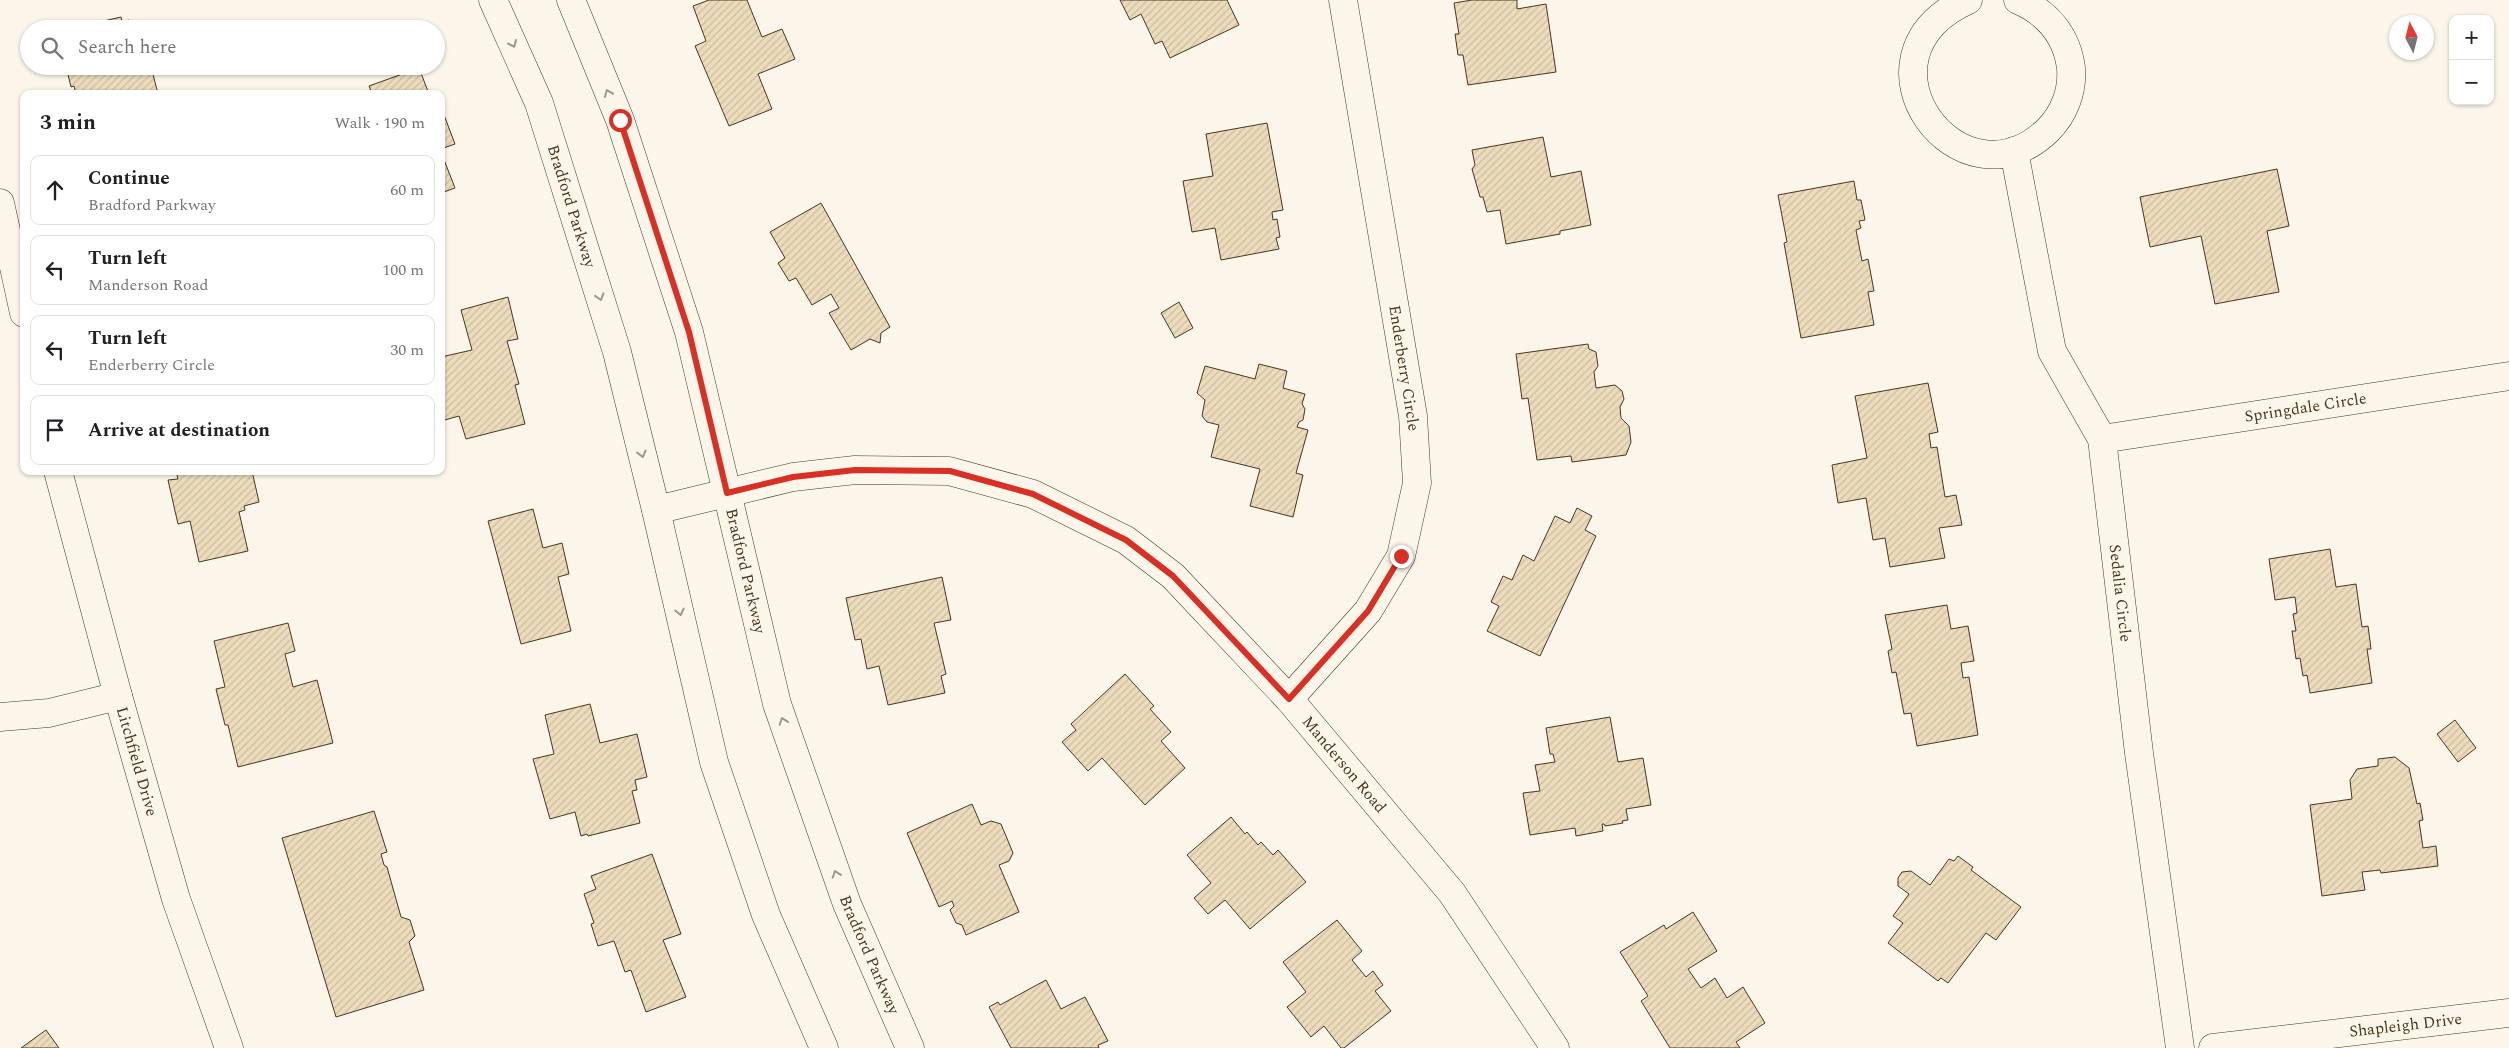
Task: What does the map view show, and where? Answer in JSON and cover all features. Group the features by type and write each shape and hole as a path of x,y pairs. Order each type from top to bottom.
{"street":[{"name":"Bradford Parkway","path":"493,0 539,103 617,352 656,510 714,762 766,915 824,1048"},
{"name":"Bradford Parkway","path":"570,0 620,120 689,332 777,704 847,904 910,1048"},
{"name":"Enderberry Circle","path":"1289,699 1368,611 1401,556 1417,483 1413,416 1343,0"},
{"path":"1968,0 1947,9 1929,26 1918,47 1913,72 1916,97 1926,119 1943,137 1965,149 1990,154 2014,151 2037,140 2055,123 2067,102 2072,77 2069,53 2058,30 2041,12 2018,0"},
{"name":"Sedalia Circle","path":"2014,151 2052,351 2102,439 2139,753 2180,1048"},
{"path":"0,203 20,295"},
{"name":"Springdale Circle","path":"2102,439 2509,376"},
{"name":"Manderson Road","path":"656,510 793,477 855,470 950,471 1033,494 1126,540 1173,576 1289,699 1452,893 1555,1048"},
{"name":"Litchfield Drive","path":"59,475 118,696 176,899 229,1048"},
{"path":"0,717 49,713 118,696"},
{"name":"Shapleigh Drive","path":"2213,1048 2509,1013"}],"building":[{"path":"709,0 747,0 762,37 782,29 795,59 758,74 772,109 729,126 695,46 706,41 693,6"},
{"path":"1120,0 1227,0 1239,25 1170,58 1162,41 1155,44 1141,14 1130,20"},
{"path":"1472,0 1517,0 1517,9 1546,4 1556,72 1468,85 1463,55 1458,55 1455,34 1459,34 1454,3"},
{"path":"121,17 122,20 108,20"},
{"path":"68,75 153,75 157,90 75,90 74,86 71,87"},
{"path":"400,75 422,75 427,90 370,90 369,86"},
{"path":"445,118 455,144 445,148"},
{"path":"1267,123 1283,210 1272,212 1273,220 1277,219 1280,237 1276,238 1279,249 1221,260 1215,228 1192,232 1183,181 1213,176 1206,134"},
{"path":"1543,137 1551,177 1581,171 1591,225 1560,231 1560,234 1506,244 1500,210 1487,212 1483,197 1480,197 1472,169 1475,165 1472,150"},
{"path":"445,162 455,188 445,192"},
{"path":"2277,169 2289,226 2267,231 2279,292 2215,304 2201,236 2150,247 2140,197"},
{"path":"1854,181 1857,200 1861,200 1865,220 1859,221 1861,228 1856,230 1862,261 1868,259 1874,291 1868,292 1874,325 1801,338 1784,243 1787,242 1778,195"},
{"path":"821,203 890,327 881,333 880,343 870,339 851,350 829,313 839,308 831,294 812,305 796,278 789,281 778,263 785,258 770,232"},
{"path":"508,297 518,339 507,341 519,384 515,385 525,424 466,439 459,416 445,420 445,356 472,350 461,310"},
{"path":"1179,302 1193,328 1175,338 1161,313"},
{"path":"1588,344 1589,349 1596,352 1598,366 1594,372 1596,388 1615,385 1622,391 1624,399 1620,407 1621,418 1629,426 1631,442 1626,455 1572,462 1571,456 1537,460 1528,398 1522,399 1516,354"},
{"path":"1259,364 1287,371 1283,388 1305,394 1302,404 1305,409 1303,420 1299,422 1297,427 1308,430 1296,473 1303,475 1293,517 1250,506 1260,469 1211,457 1219,425 1207,422 1202,416 1205,400 1197,393 1205,366 1255,379"},
{"path":"1928,383 1938,432 1929,434 1931,448 1937,447 1945,497 1956,495 1962,525 1939,528 1945,558 1890,567 1885,538 1873,540 1866,498 1838,503 1832,465 1867,458 1855,396"},
{"path":"177,475 253,475 259,502 244,506 245,510 239,512 248,551 199,562 190,521 178,524 168,480 178,479"},
{"path":"1577,508 1592,516 1585,530 1596,536 1540,656 1487,631 1499,606 1491,602 1503,576 1512,580 1523,555 1534,561 1555,516 1570,523"},
{"path":"533,509 543,548 562,543 569,574 558,577 571,631 521,644 488,521"},
{"path":"2330,549 2336,587 2356,584 2362,627 2368,626 2371,649 2367,649 2372,683 2310,693 2307,675 2303,676 2300,658 2296,659 2292,631 2296,631 2293,614 2297,613 2295,597 2275,600 2269,559"},
{"path":"942,577 951,620 934,623 946,674 941,676 945,693 888,705 879,666 867,669 861,639 855,640 846,598"},
{"path":"1947,605 1951,629 1968,626 1974,661 1961,663 1963,678 1969,677 1978,735 1917,746 1911,713 1904,714 1896,672 1892,673 1888,651 1892,649 1885,615"},
{"path":"288,623 295,651 285,654 293,687 317,680 333,743 238,767 228,725 225,725 216,689 225,687 214,641"},
{"path":"1125,674 1154,706 1150,709 1171,732 1161,741 1185,768 1145,805 1102,758 1088,771 1062,742 1076,730 1071,724"},
{"path":"590,704 600,743 637,734 647,777 635,780 637,790 632,791 640,823 588,836 587,834 581,836 575,812 550,819 533,759 554,754 545,715"},
{"path":"1610,717 1618,762 1643,758 1651,805 1626,809 1628,820 1622,821 1623,823 1605,826 1602,824 1603,831 1576,836 1575,828 1530,835 1523,793 1540,791 1535,765 1555,762 1553,754 1550,754 1546,728"},
{"path":"2455,720 2476,748 2458,762 2437,734"},
{"path":"2395,757 2409,768 2417,804 2420,803 2423,820 2419,821 2423,848 2436,846 2438,866 2381,873 2380,870 2362,872 2365,890 2322,896 2310,805 2352,799 2350,780 2357,769 2378,766 2378,759"},
{"path":"972,804 981,825 991,821 1001,824 1013,853 1009,861 999,865 1019,912 966,935 962,925 956,923 950,910 954,906 952,901 939,907 907,833"},
{"path":"374,811 387,852 381,854 384,865 387,867 401,917 410,920 415,936 409,942 424,990 336,1017 282,838"},
{"path":"1231,817 1245,834 1247,832 1258,845 1261,842 1273,855 1278,850 1306,882 1250,929 1225,900 1208,914 1194,898 1211,883 1187,855"},
{"path":"652,854 681,934 663,940 686,997 646,1012 631,970 625,972 614,941 598,946 591,924 594,923 584,894 596,889 591,876"},
{"path":"1958,856 1973,867 1971,870 2021,907 1996,940 1986,933 1948,983 1941,978 1938,981 1888,943 1903,923 1893,916 1909,894 1898,886 1898,878 1902,872 1911,871 1930,885 1949,859 1954,861"},
{"path":"1693,912 1717,951 1688,969 1701,988 1715,978 1727,998 1743,987 1765,1023 1736,1042 1740,1048 1670,1048 1641,1001 1648,996 1620,952 1664,925 1666,929"},
{"path":"1337,920 1362,951 1352,960 1366,977 1373,971 1383,985 1375,991 1391,1011 1344,1048 1341,1048 1324,1026 1311,1037 1287,1007 1306,992 1283,962"},
{"path":"1046,980 1061,1009 1085,997 1108,1041 1098,1045 1099,1048 1011,1048 989,1007 998,1002 1000,1005"},
{"path":"46,1030 59,1048 21,1048"}],"route":[{"path":"620,120 689,332 727,493 793,477 855,470 950,471 1033,494 1126,540 1173,576 1289,699 1368,611 1401,556"}]}
